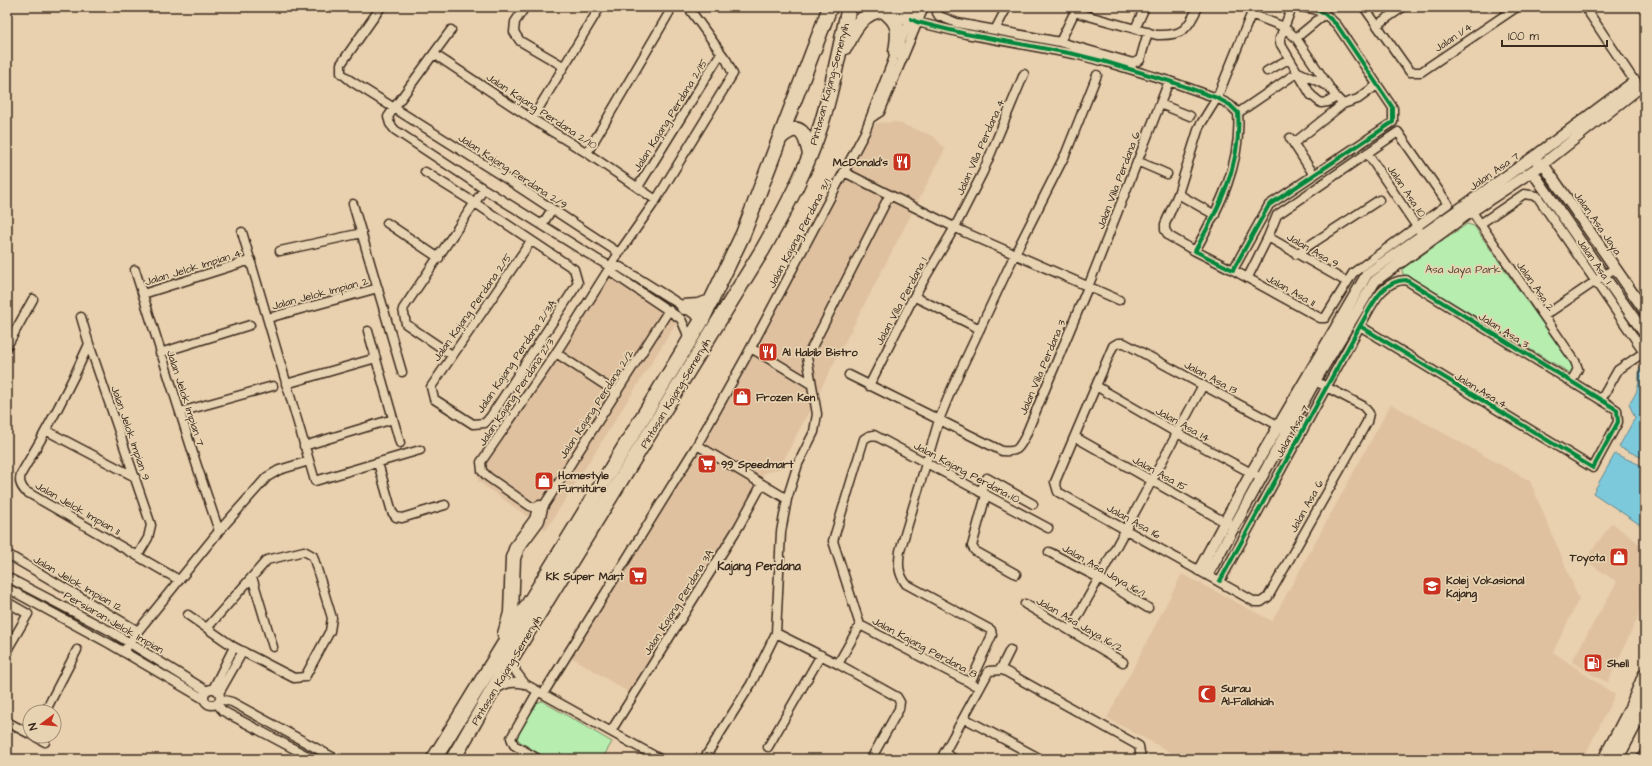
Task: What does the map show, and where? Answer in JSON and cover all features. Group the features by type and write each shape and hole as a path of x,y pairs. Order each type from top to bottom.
{"highway":[{"name":"Pintasan Kajang-Semenyih","path":"453,759 493,691 507,652 712,302 743,234 830,7"},
{"name":"Pintasan Kajang-Semenyih","path":"434,759 507,652 764,249 784,212 810,154 820,125 840,50 849,7"},
{"path":"901,7 917,14"},
{"path":"882,10 891,17 897,25 899,36 896,52"},
{"path":"840,50 847,45 853,32 862,19 872,13 882,10 917,14"},
{"path":"781,138 792,130 802,132 807,139 810,154"},
{"path":"684,307 698,306 712,302"},
{"path":"507,652 511,612 513,558 517,547 537,520 540,508"}],"main road":[{"path":"1605,759 1631,709 1645,675"},
{"path":"1616,759 1640,714 1645,701"}],"street":[{"name":"Jalan Kajang Perdana 2/9","path":"381,7 341,64 341,73 351,82 620,253"},
{"path":"525,7 515,22 514,32 520,41 563,66"},
{"path":"532,119 600,7"},
{"path":"688,7 721,53"},
{"path":"939,7 937,13 939,16 957,23 1060,42 1133,63 1140,60 1148,32"},
{"path":"995,30 1007,7"},
{"path":"1135,29 1145,7"},
{"path":"1060,42 1076,10 1135,29 1158,35 1170,36 1186,29 1198,7"},
{"path":"1292,7 1280,38 1282,49 1298,72 1311,95 1320,103 1328,102 1336,97"},
{"path":"1233,270 1269,206 1393,122 1393,108 1338,25 1325,14 1314,9 1300,7"},
{"path":"1364,7 1377,25 1403,7"},
{"name":"Jalan 1/4","path":"1377,25 1410,72 1421,72 1517,7"},
{"path":"1585,7 1640,87"},
{"path":"1215,215 1178,194 1200,127 1217,98 1253,11 1284,28 1296,38 1327,85 1336,97 1344,104"},
{"path":"587,153 669,13"},
{"path":"870,119 880,112 917,14 928,24 966,34 1074,54 1169,81 1217,98 1230,105 1238,113 1240,131 1231,176 1215,215 1196,251"},
{"name":"Jalan Kajang Perdana 3/1","path":"538,759 514,745 511,738 697,445 751,348 865,132 896,52 917,14"},
{"path":"1296,38 1325,14"},
{"path":"451,30 388,117 390,124 395,130 484,189 542,225 611,267 620,267 702,320"},
{"name":"Jalan Kajang Perdana 2/15","path":"638,187 721,53"},
{"name":"Jalan Kajang Perdana 2/3","path":"540,508 530,506 488,477 482,471 481,462 556,353 656,200 733,74 727,61 721,53"},
{"name":"Jalan Kajang Perdana 2/10","path":"434,54 532,119 587,153 656,200"},
{"path":"1267,71 1289,58"},
{"path":"1238,113 1298,72"},
{"path":"1298,72 1327,85"},
{"name":"Jalan Villa Perdana 4","path":"955,227 983,172 1024,74"},
{"path":"970,683 992,635 991,630 906,584 901,578 898,566 900,551 939,420 1015,254 1066,153 1097,75"},
{"name":"Jalan Villa Perdana 6","path":"1088,287 1169,81"},
{"path":"1314,175 1292,140 1344,104 1358,98 1377,85"},
{"name":"Jalan Asa 7","path":"1469,208 1539,153 1640,87"},
{"name":"Jalan Asa 7","path":"1204,572 1234,527 1261,478 1283,428 1340,328 1389,264 1469,208 1537,166 1640,87"},
{"path":"1160,104 1190,116"},
{"path":"1248,278 1278,215 1398,132 1448,204 1353,273 1347,282"},
{"name":"Jalan Asa 10","path":"1367,153 1426,238"},
{"path":"1539,153 1537,166 1600,279 1645,334"},
{"path":"1137,161 1167,174"},
{"path":"1524,164 1537,166"},
{"name":"Jalan Asa Jaya","path":"1537,166 1615,268 1645,311"},
{"path":"1324,168 1331,178"},
{"path":"425,172 475,203 531,241"},
{"path":"844,172 889,196 955,227 1119,300"},
{"path":"452,355 406,324 403,309 484,189"},
{"name":"Jalan Asa 11","path":"1178,194 1165,224 1165,230 1169,236 1320,318 1325,318 1347,282"},
{"name":"Jalan Asa 1","path":"1480,224 1524,194 1537,196 1600,279 1643,352 1618,370 1600,400"},
{"path":"704,759 751,684 776,633 781,532 787,499 798,464 814,432 817,414 807,357 889,196"},
{"path":"1296,254 1378,200"},
{"path":"353,204 402,372"},
{"name":"Jalan Asa 2","path":"1469,208 1577,365 1578,369 1571,382"},
{"path":"542,225 552,209"},
{"path":"387,223 438,258"},
{"name":"Jalan Villa Perdana 1","path":"869,386 915,297 955,227"},
{"path":"242,232 315,481 420,450"},
{"path":"280,251 362,233"},
{"name":"Jalan Asa 9","path":"1268,237 1347,282"},
{"name":"Jalan Kajang Perdana 2/3A","path":"432,387 434,399 473,424 485,423 578,283 574,269 531,241"},
{"name":"Jalan Kajang Perdana 2/5","path":"432,387 452,355 531,241"},
{"name":"Jalan Jelok Impian 4","path":"142,294 251,260"},
{"path":"1389,264 1398,280"},
{"path":"611,267 614,274 681,318 687,333 688,344"},
{"path":"1544,316 1615,268"},
{"name":"Jalan Jelok Impian 7","path":"135,270 160,353 219,531"},
{"name":"Jalan Asa 7","path":"1220,581 1360,326 1382,291 1389,284 1398,280"},
{"name":"Jalan Asa 3","path":"1398,280 1406,280 1617,410"},
{"name":"Jalan Villa Perdana 3","path":"939,420 1002,451 1012,452 1020,446 1088,287"},
{"name":"Jalan Jelok Impian 2","path":"268,318 378,288"},
{"path":"915,297 980,329"},
{"path":"7,346 33,299"},
{"name":"Jalan Kajang Perdana 2/2","path":"540,508 543,507 669,310"},
{"name":"Jalan Jelok Impian 9","path":"81,317 151,525 148,538 138,555"},
{"path":"160,353 250,325"},
{"name":"Jalan Asa 4","path":"1360,326 1593,468 1618,422 1617,410"},
{"name":"Jalan Asa 7","path":"1204,572 1225,522 1251,473 1315,381 1340,328"},
{"path":"368,332 400,443"},
{"name":"Jalan Asa 13","path":"1096,386 1113,346 1118,343 1124,343 1283,428"},
{"name":"Jalan Jelok Impian 11","path":"89,344 68,391 21,474 21,486 25,491 138,555 178,580"},
{"path":"751,348 811,384"},
{"path":"556,353 617,393"},
{"path":"286,384 376,358"},
{"path":"849,375 939,420"},
{"path":"1315,381 1327,386"},
{"path":"1070,630 1126,530 1203,385"},
{"path":"180,412 273,386"},
{"path":"1075,437 1096,386"},
{"name":"Jalan Asa 14","path":"1096,386 1177,433 1261,478"},
{"name":"Jalan Asa 6","path":"1255,602 1261,602 1268,597 1367,422 1369,413 1363,406 1327,386"},
{"path":"304,446 393,419"},
{"path":"46,431 136,477"},
{"name":"Jalan Kajang Perdana 10","path":"874,435 1048,528"},
{"name":"Jalan Kajang Perdana 8","path":"874,435 864,439 833,541 860,625 980,688"},
{"name":"Jalan Asa 16","path":"1075,437 1055,482 1058,492 1204,572 1255,602"},
{"name":"Jalan Asa 15","path":"1075,437 1234,527"},
{"path":"697,445 787,499"},
{"path":"123,652 138,630 178,580 267,477 279,470 309,461"},
{"path":"378,462 392,512 396,517 402,518 445,505"},
{"path":"1016,574 975,551 972,546 987,478 1033,504"},
{"name":"Jalan Kajang Perdana 3A","path":"611,731 739,526 762,484"},
{"path":"188,615 234,647 294,678 305,677 330,631 332,618 313,556 304,550 267,560 207,628"},
{"name":"Jalan Asa Jaya 16/1","path":"1049,552 1099,578 1148,608"},
{"name":"Jalan Jelok Impian 12","path":"7,554 138,630"},
{"name":"Persiaran Jelok Impian","path":"7,577 62,605 130,643 215,695 232,702 336,759"},
{"path":"252,577 273,647"},
{"name":"Persiaran Jelok Impian","path":"7,588 123,652 204,699 207,704 214,706 215,695"},
{"path":"7,602 28,614 7,650"},
{"name":"Jalan Asa Jaya 16/2","path":"1025,604 1124,662"},
{"name":"Jalan Kajang Perdana 8","path":"838,664 860,625"},
{"path":"776,633 821,655 897,697 900,702 899,709 871,759"},
{"path":"215,695 234,647"},
{"path":"48,704 77,650"},
{"path":"1002,670 1010,650"},
{"path":"215,695 243,651"},
{"path":"507,652 516,672 525,684"},
{"path":"768,747 821,655"},
{"path":"954,759 943,756 989,671 1002,670 1139,746 1141,759"},
{"path":"493,691 509,682 525,684 660,759"},
{"path":"204,699 205,693 215,695"},
{"name":"Persiaran Jelok Impian","path":"215,695 223,710 313,759"},
{"path":"964,718 1041,759"},
{"path":"7,722 22,730"},
{"path":"318,759 321,751"},
{"path":"1641,759 1645,752"}],"shaded area":[{"path":"896,122 933,136 945,149 779,469 764,473 737,521 631,694 570,656 702,443 876,123"},
{"path":"599,276 613,278 677,322 546,530 478,481 477,462"},
{"name":"Kolej Vokasional Kajang","path":"1391,404 1530,481 1579,599 1553,652 1615,695 1583,759 1183,759 1107,718 1182,574 1272,621"},
{"path":"1612,523 1645,548 1645,588 1637,619 1608,682 1596,677 1572,661 1617,582 1585,560"}],"green space":[{"name":"Asa Jaya Park","path":"1467,224 1474,226 1573,367 1570,373 1403,274 1402,269"},
{"path":"542,701 612,742 602,759 548,759 519,741 516,735 533,704"}],"water":[{"path":"1645,365 1645,459 1619,447 1635,418 1629,404 1638,388 1639,369"},
{"path":"1615,454 1645,467 1645,528 1593,493"}],"cycle path":[{"path":"911,19 917,22 966,34 1074,54 1106,62 1169,81 1217,98 1230,105 1238,113 1238,132 1232,168 1220,202 1195,251 1233,270 1269,205 1393,122 1393,108 1337,25 1325,14 1314,9 1300,7"},
{"path":"1220,581 1360,326 1378,296 1383,290 1397,281 1406,280 1611,406 1617,410 1618,422 1593,468 1360,326"}],"place":[{"name":"McDonald's","path":"902,162"},
{"name":"Al Habib Bistro","path":"768,352"},
{"name":"Frozen Ken","path":"742,397"},
{"name":"99 Speedmart","path":"707,464"},
{"name":"Homestyle Furniture","path":"544,481"},
{"name":"Toyota","path":"1619,557"},
{"name":"KK Super Mart","path":"638,576"},
{"name":"Kolej Vokasional Kajang","path":"1432,586"},
{"name":"Shell","path":"1593,663"},
{"name":"Surau Al-Fallahiah","path":"1207,694"}],"district":[{"name":"Kajang Perdana","path":"759,566"}]}
